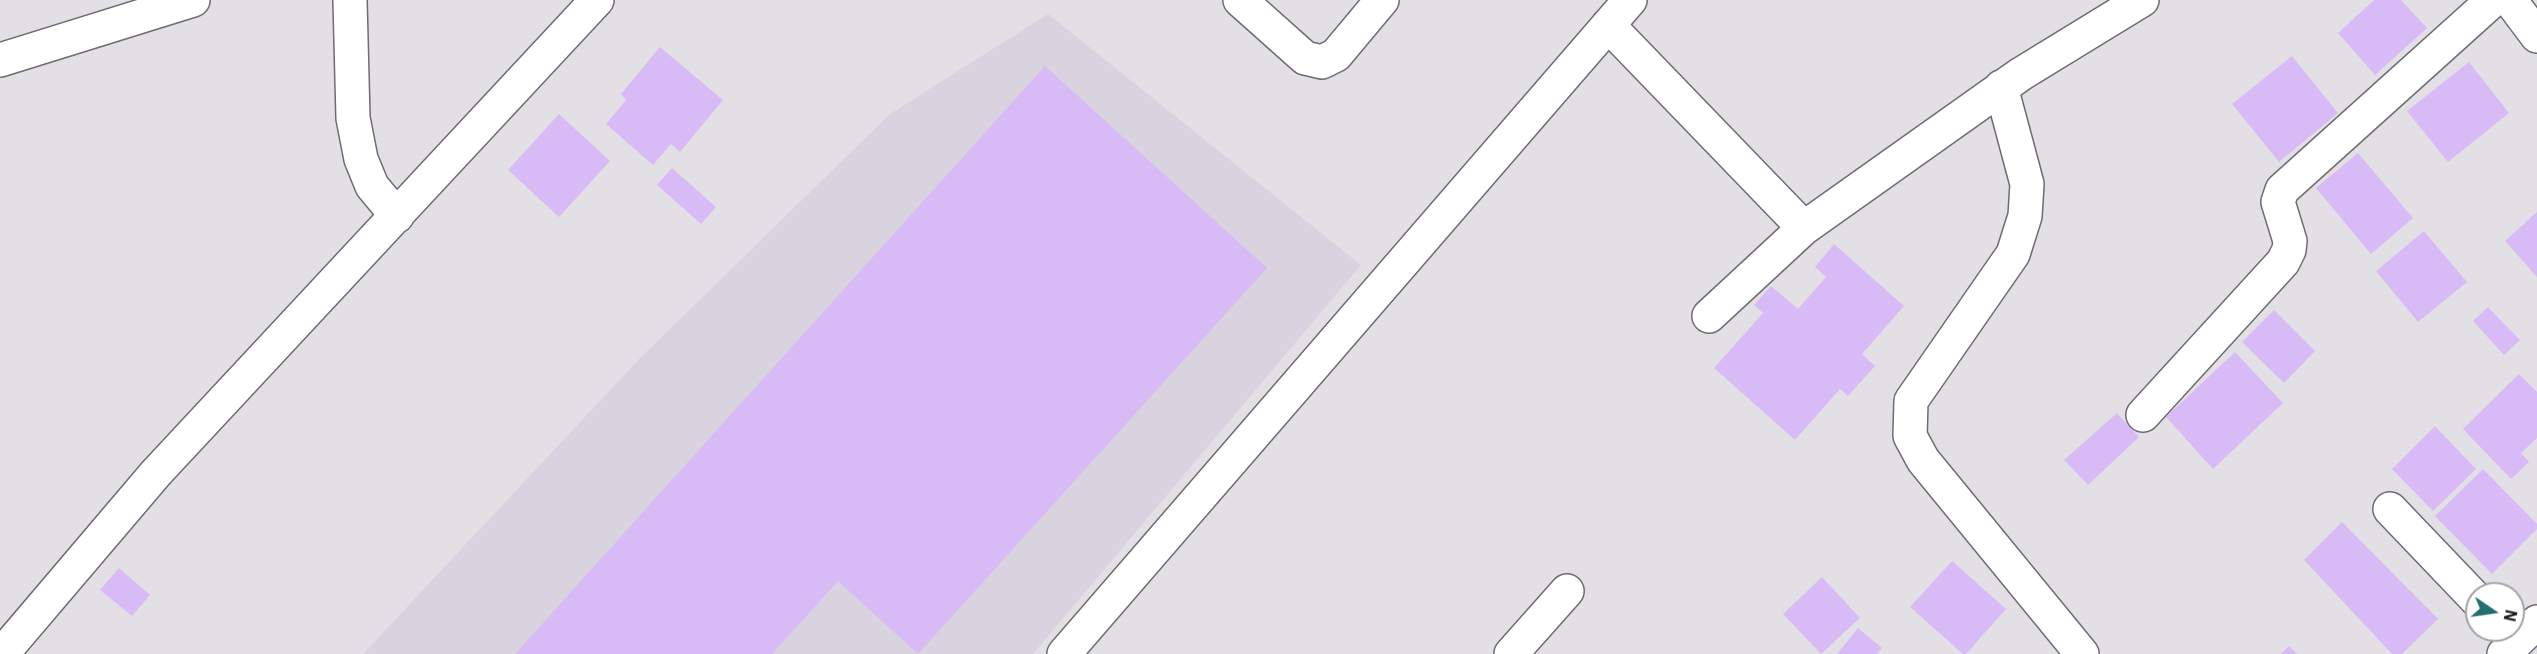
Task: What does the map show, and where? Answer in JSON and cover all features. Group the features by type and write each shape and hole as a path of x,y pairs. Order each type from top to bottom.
{"street":[{"path":"0,60 192,0"},
{"path":"350,0 353,118 361,159 372,186 397,216"},
{"path":"2,654 156,473 597,0"},
{"path":"1240,0 1305,58 1322,62 1336,55 1382,0"},
{"path":"1064,654 1630,0"},
{"path":"1709,316 1804,228 2001,87 2142,0"},
{"path":"2143,415 2283,262 2289,250 2290,241 2278,202 2282,190 2493,0"},
{"path":"2510,0 2537,36"},
{"path":"1608,25 1804,228"},
{"path":"2001,87 2027,184 2025,216 2013,254 1911,401 1910,436 1923,460 2082,654"},
{"path":"2390,509 2465,587"},
{"path":"1511,654 1567,591"}],"shaded area":[{"path":"1048,14 1361,265 1033,654 363,654 640,358 890,114"}],"building":[{"path":"2374,0 2401,0 2427,28 2375,75 2338,33"},
{"path":"660,47 723,100 680,152 671,144 653,165 606,124 626,100 621,94"},
{"path":"2292,56 2338,113 2279,162 2232,104"},
{"path":"2469,62 2509,113 2448,162 2407,111"},
{"path":"1045,66 1267,268 918,654 838,581 772,654 515,654"},
{"path":"559,114 610,161 559,217 508,170"},
{"path":"2358,153 2413,218 2371,254 2316,188"},
{"path":"672,168 716,207 701,224 657,185"},
{"path":"2537,212 2537,277 2505,241"},
{"path":"2424,231 2467,282 2418,322 2376,271"},
{"path":"1834,244 1904,306 1862,354 1875,366 1848,396 1840,389 1795,440 1714,368 1763,313 1754,305 1771,286 1798,309 1826,277 1815,267"},
{"path":"2488,307 2520,340 2504,355 2473,321"},
{"path":"2274,310 2315,351 2284,383 2242,342"},
{"path":"2235,352 2283,403 2213,469 2166,417"},
{"path":"2519,374 2537,392 2537,438 2521,453 2529,462 2511,479 2463,429"},
{"path":"2117,413 2139,437 2088,485 2064,460"},
{"path":"2435,426 2476,469 2433,511 2392,469"},
{"path":"2483,469 2537,524 2537,529 2492,574 2435,516"},
{"path":"2342,522 2438,619 2402,654 2392,654 2304,560"},
{"path":"1952,561 2006,609 1966,654 1963,654 1910,607"},
{"path":"119,568 150,595 132,616 100,590"},
{"path":"1822,577 1860,618 1821,654 1783,614"},
{"path":"1858,628 1882,648 1877,654 1837,654"},
{"path":"2289,646 2297,654 2281,654"}]}
